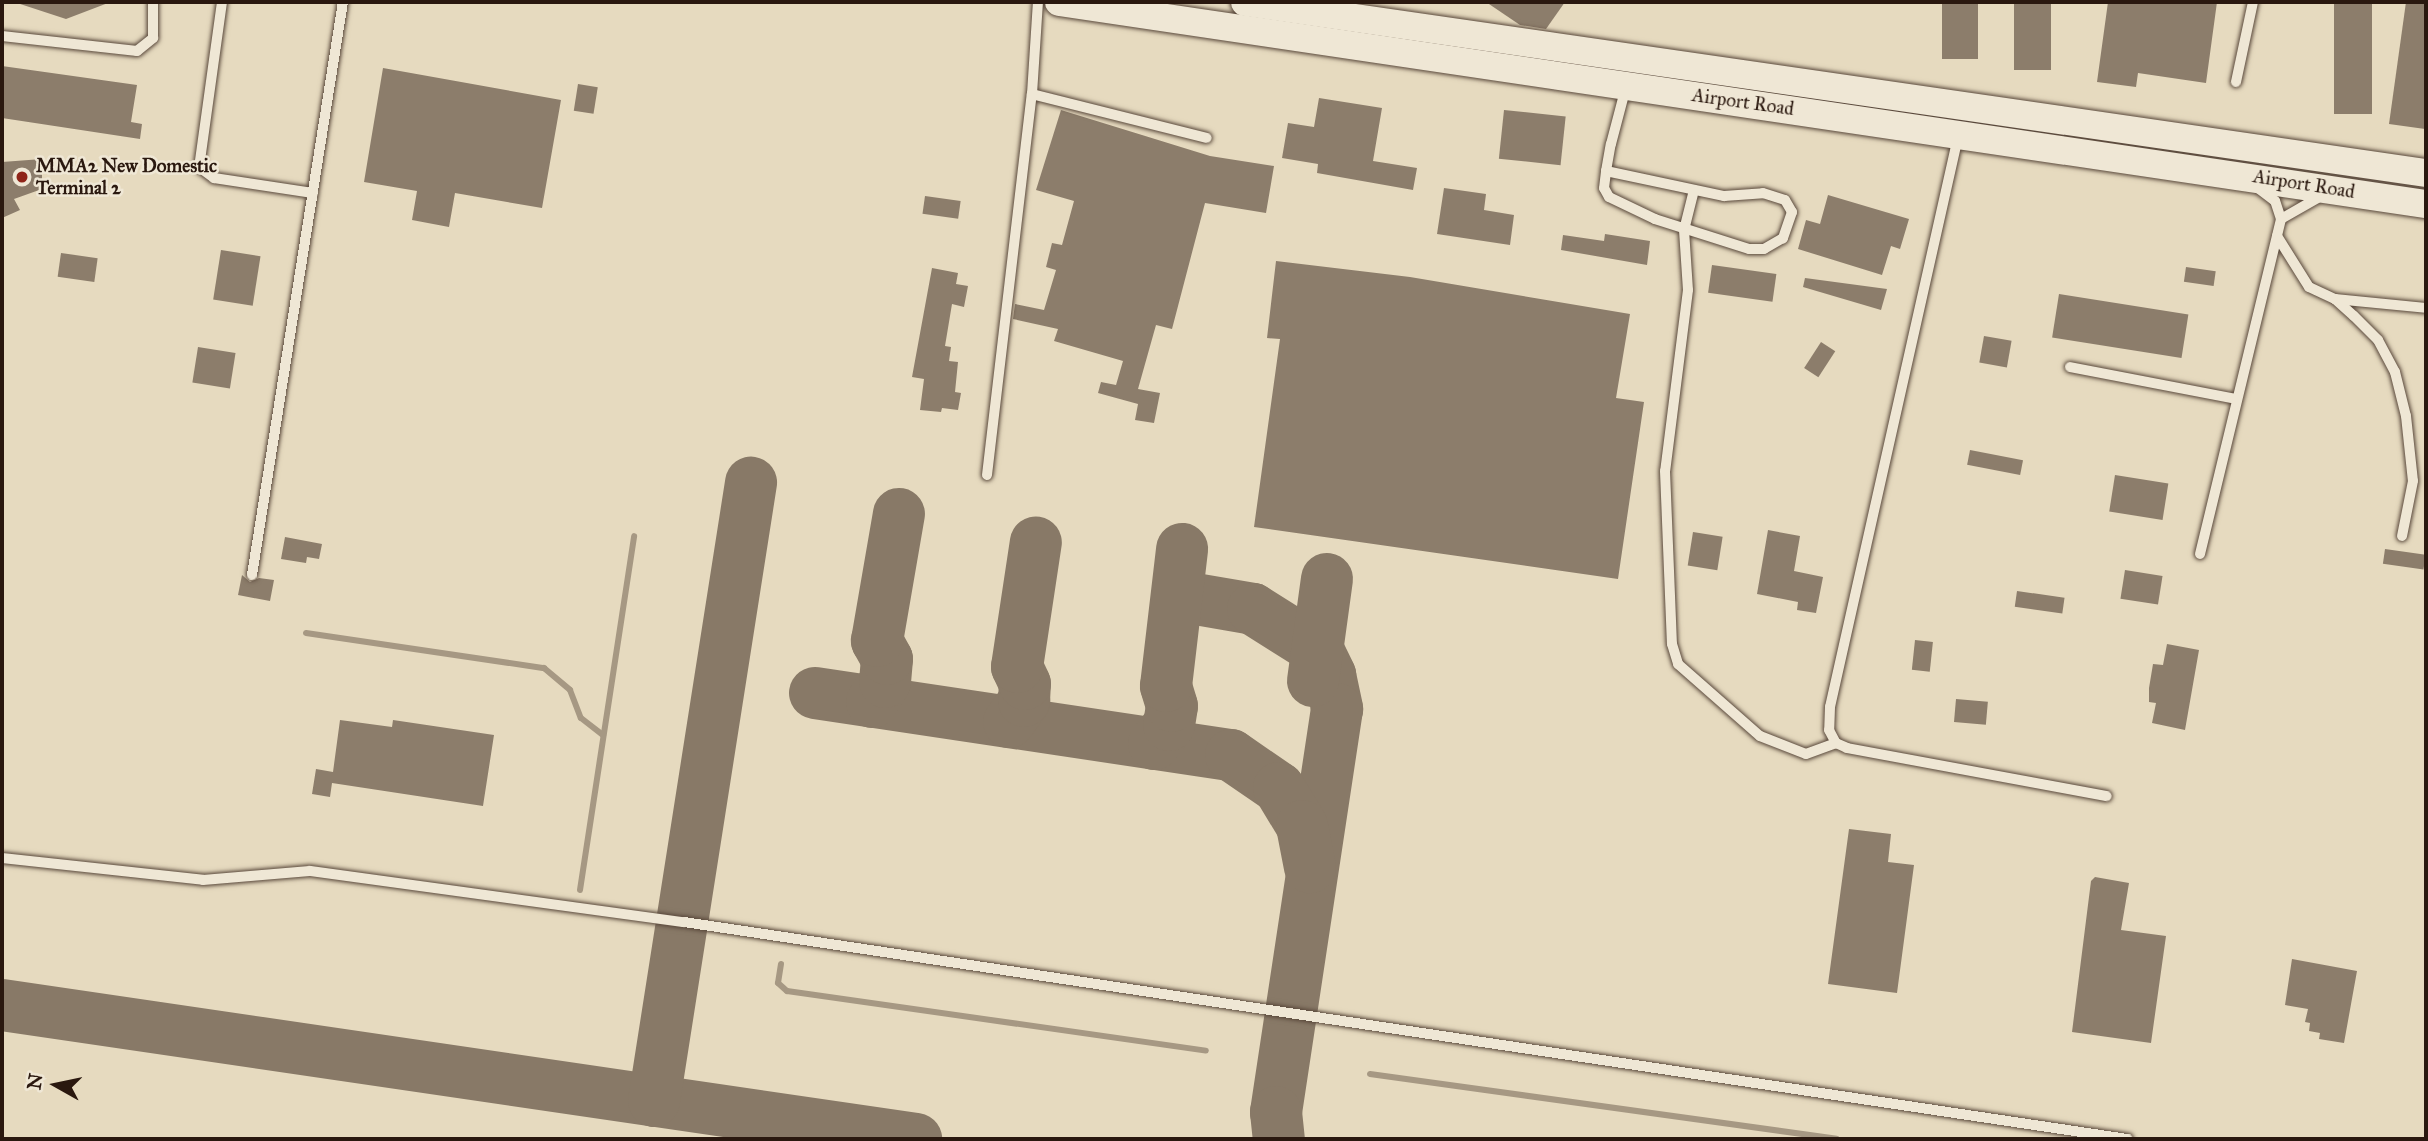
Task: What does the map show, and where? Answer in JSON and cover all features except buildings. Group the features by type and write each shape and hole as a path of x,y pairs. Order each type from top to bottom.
{"main road":[{"name":"Airport Road","path":"1059,2 2242,174 2426,204"},
{"name":"Airport Road","path":"1245,2 2426,173"}],"lane":[{"path":"2,36 137,51 153,38 152,2"},
{"path":"222,2 199,167 214,178 313,193"},
{"path":"252,575 343,2"},
{"path":"987,475 1032,94 1038,2"},
{"path":"2236,82 2253,2"},
{"path":"1606,171 1724,196 1763,193 1786,200 1792,212 1783,238 1764,249 1723,244 1609,197 1604,188 1606,171 1626,85"},
{"path":"1032,94 1207,138"},
{"path":"1836,743 1829,730 1830,707 1959,133"},
{"path":"2200,554 2281,219 2275,201 2242,174"},
{"path":"2281,219 2335,188"},
{"path":"1694,190 1684,230 1688,290 1665,471 1672,644 1678,664 1760,736 1806,754 1836,743 2107,796"},
{"path":"2277,236 2309,287 2335,299 2378,340 2395,372 2406,416 2413,481 2402,536"},
{"path":"2335,299 2426,308"},
{"path":"2070,367 2236,399"},
{"path":"2,858 203,880 323,873 684,922 2128,1139"}],"waterway":[{"path":"580,890 634,536"},
{"path":"306,633 544,668 570,690 581,718 603,735"},
{"path":"781,964 778,983 787,991 1206,1051"},
{"path":"1370,1074 1836,1139"}],"taxiway":[{"path":"654,1101 751,483"},
{"path":"872,702 885,682 887,659 877,641 899,514"},
{"path":"1009,722 1024,701 1025,684 1017,667 1036,542"},
{"path":"1154,744 1169,725 1172,706 1166,686 1182,549"},
{"path":"1313,681 1327,579"},
{"path":"1178,596 1253,609 1318,650 1330,675 1337,709 1276,1112 1279,1139"},
{"path":"815,693 1231,755 1279,788 1302,826 1310,867"},
{"path":"2,1005 916,1139"}],"place":[{"name":"MMA2 New Domestic Terminal 2","path":"22,177"}]}
